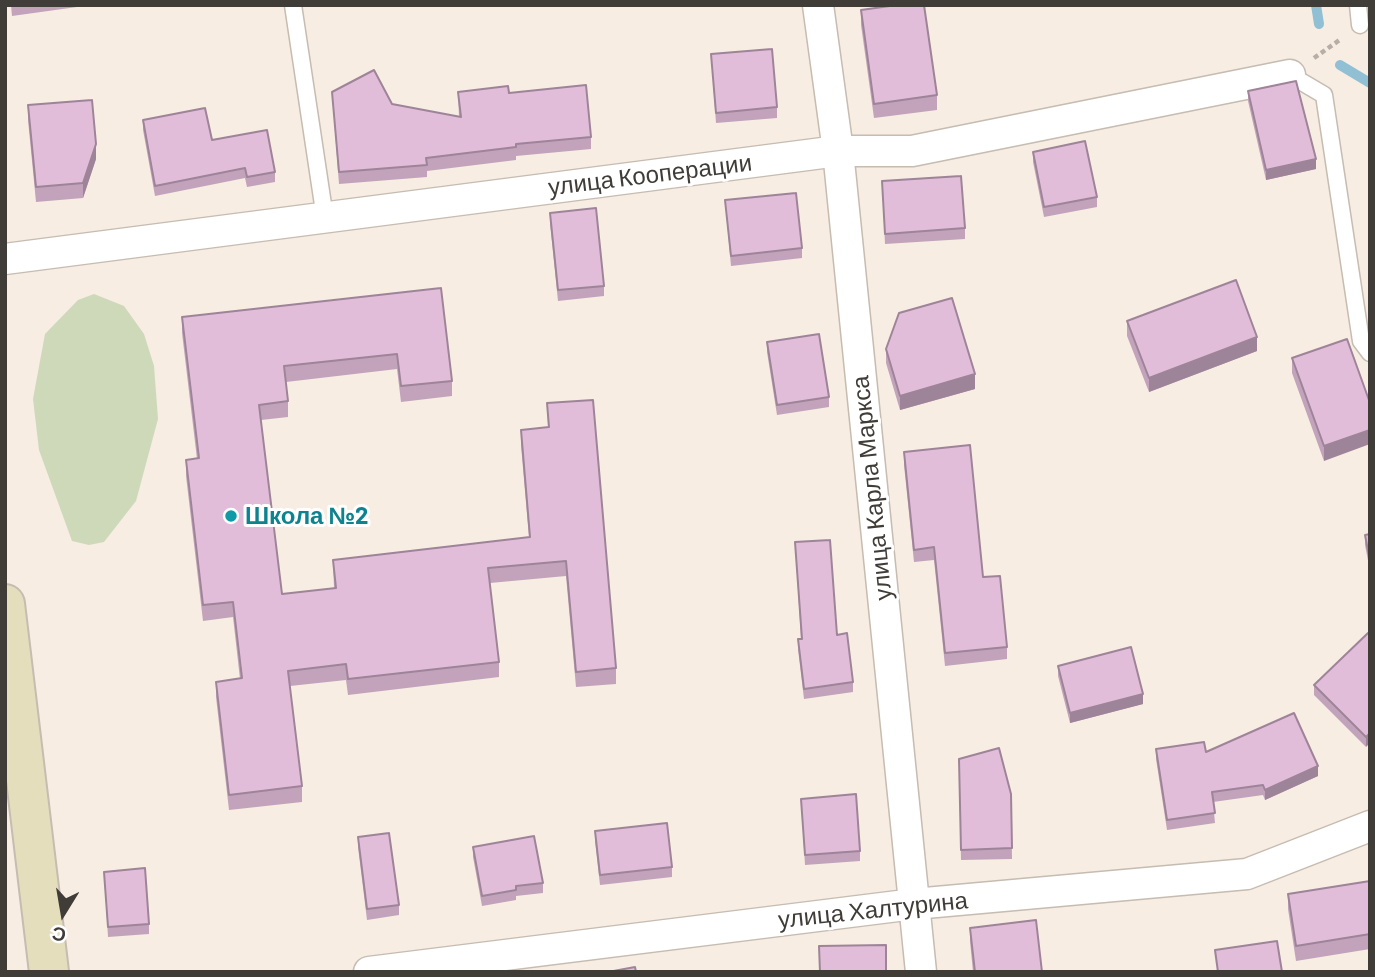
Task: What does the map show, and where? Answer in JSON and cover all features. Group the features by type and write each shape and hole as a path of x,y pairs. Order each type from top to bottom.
{"street":[{"name":"улица Карла Маркса","path":"818,5 838,151 921,972"},
{"name":"улица Кооперации","path":"5,259 838,151 912,151 1290,75"},
{"path":"5,604 50,972"},
{"name":"улица Халтурина","path":"369,972 914,904 1247,874 1370,826"}],"lane":[{"path":"293,5 324,218"},
{"path":"1358,5 1360,25"},
{"path":"1290,75 1324,95 1361,341 1370,353"}],"path":[{"path":"1290,75 1360,25"}],"green space":[{"path":"94,294 124,306 144,334 154,366 158,419 136,501 104,542 89,545 72,541 39,450 33,399 45,334 78,300"}],"building":[{"path":"897,5 924,5 937,95 874,104 861,10"},
{"path":"772,49 777,107 716,113 711,54"},
{"path":"374,70 392,104 461,117 458,92 508,86 509,93 586,85 591,137 516,144 516,147 426,158 427,165 339,172 332,92"},
{"path":"1296,81 1316,159 1266,170 1248,91"},
{"path":"92,100 96,144 83,183 36,187 28,105"},
{"path":"205,108 212,140 267,130 275,172 247,177 245,168 155,186 143,120"},
{"path":"1085,141 1097,197 1044,207 1033,152"},
{"path":"961,176 965,228 885,234 882,181"},
{"path":"796,193 802,248 731,256 725,200"},
{"path":"596,208 604,286 558,290 550,213"},
{"path":"1236,280 1257,337 1149,378 1127,321"},
{"name":"Школа №2","path":"441,288 452,381 401,386 397,354 284,366 288,401 259,405 282,594 336,588 333,560 530,537 521,430 549,427 547,403 593,400 616,668 576,672 566,561 488,568 499,662 348,679 346,664 288,671 302,786 229,795 216,682 242,678 233,602 203,605 186,460 199,458 182,317"},
{"path":"952,298 975,374 900,396 886,349 899,313"},
{"path":"819,334 829,397 777,405 767,342"},
{"path":"1347,339 1370,403 1370,430 1324,446 1292,358"},
{"path":"970,445 983,577 1000,576 1007,647 945,653 934,547 914,550 904,452"},
{"path":"1370,534 1370,561 1365,535"},
{"path":"830,540 837,635 847,633 853,682 804,689 798,639 802,639 795,542"},
{"path":"1368,633 1370,733 1366,737 1314,685"},
{"path":"1131,647 1143,694 1070,713 1058,666"},
{"path":"1294,713 1318,766 1265,790 1263,785 1212,792 1215,813 1167,820 1156,749 1204,742 1206,752"},
{"path":"999,748 1011,794 1012,848 961,850 959,759"},
{"path":"856,794 860,851 805,855 801,799"},
{"path":"667,823 672,867 600,875 595,831"},
{"path":"389,833 399,905 367,909 358,837"},
{"path":"534,836 543,883 516,886 516,890 482,896 473,847"},
{"path":"145,868 149,924 108,927 104,872"},
{"path":"1370,881 1370,934 1296,946 1288,894"},
{"path":"1036,920 1042,972 975,972 970,928"},
{"path":"1277,941 1282,972 1218,972 1215,950"},
{"path":"886,945 886,972 820,972 819,946"},
{"path":"635,967 636,972 608,972"}],"waterway":[{"path":"1316,5 1319,24"},
{"path":"1340,65 1370,83"}],"place":[{"name":"Школа №2","path":"231,516"}]}
